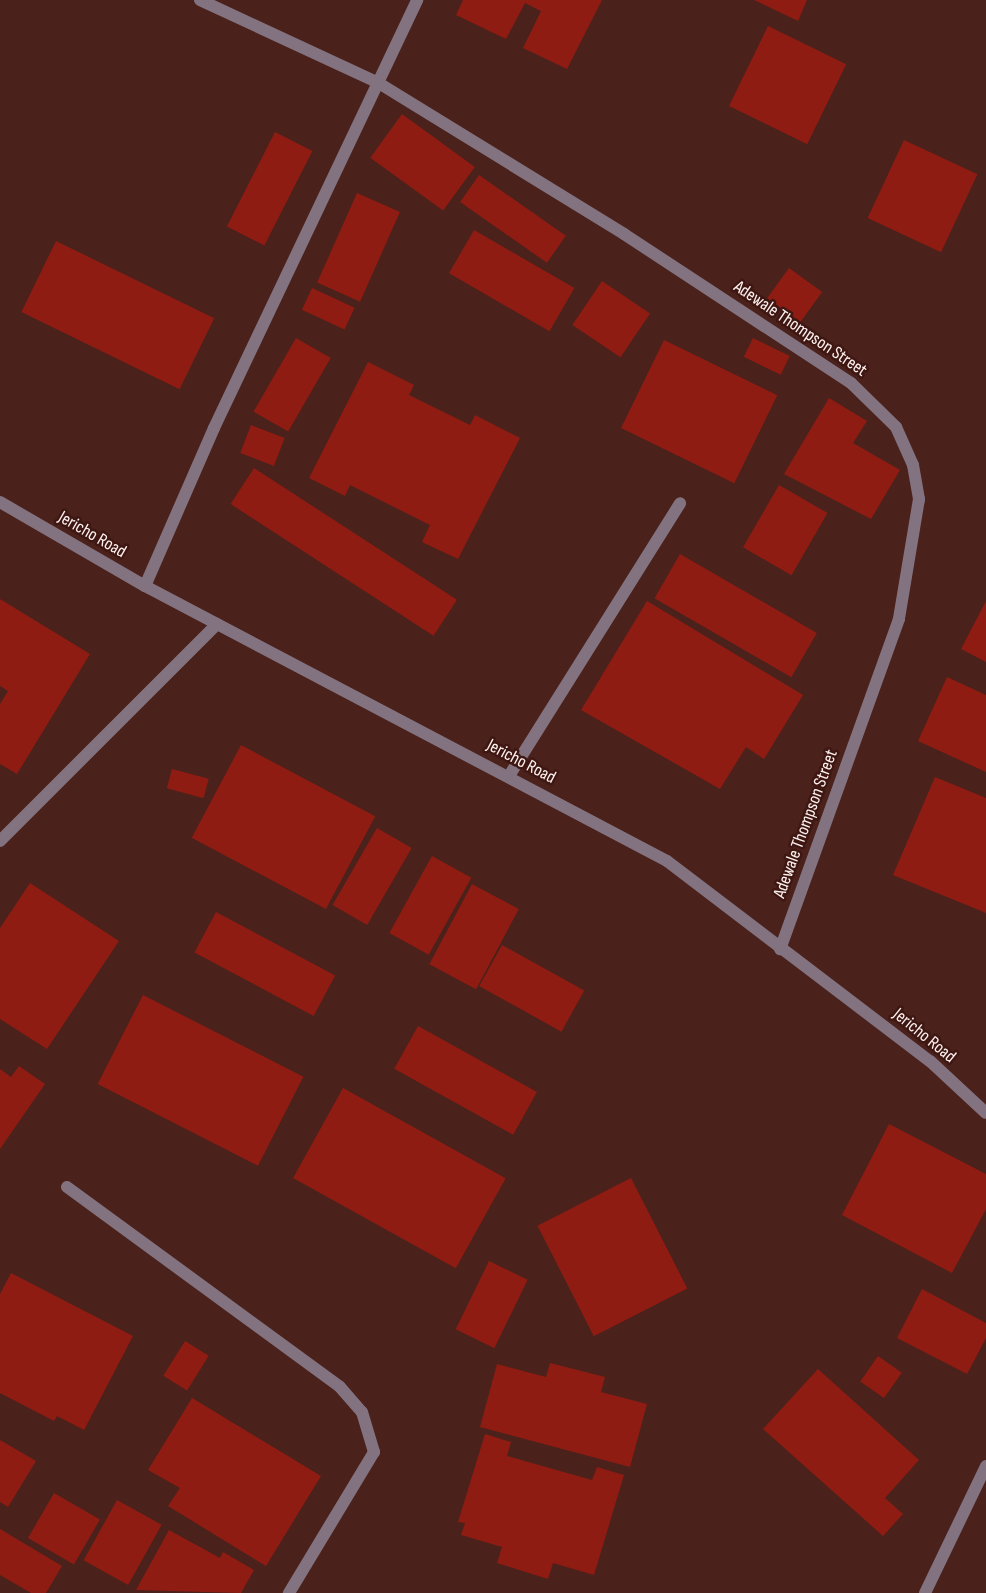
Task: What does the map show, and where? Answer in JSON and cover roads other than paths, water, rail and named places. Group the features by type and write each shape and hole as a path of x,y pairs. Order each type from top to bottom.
{"street":[{"name":"Adewale Thompson Street","path":"200,0 377,82 759,321 851,383 896,427 913,465 919,499 898,619 780,949"},
{"path":"145,586 417,0"},
{"name":"Jericho Road","path":"0,502 145,586 667,861 930,1061 986,1113"},
{"path":"509,776 680,503"},
{"path":"0,841 217,624"},
{"path":"67,1187 340,1387 362,1412 374,1452 347,1490 289,1593"},
{"path":"925,1593 986,1466"}]}
